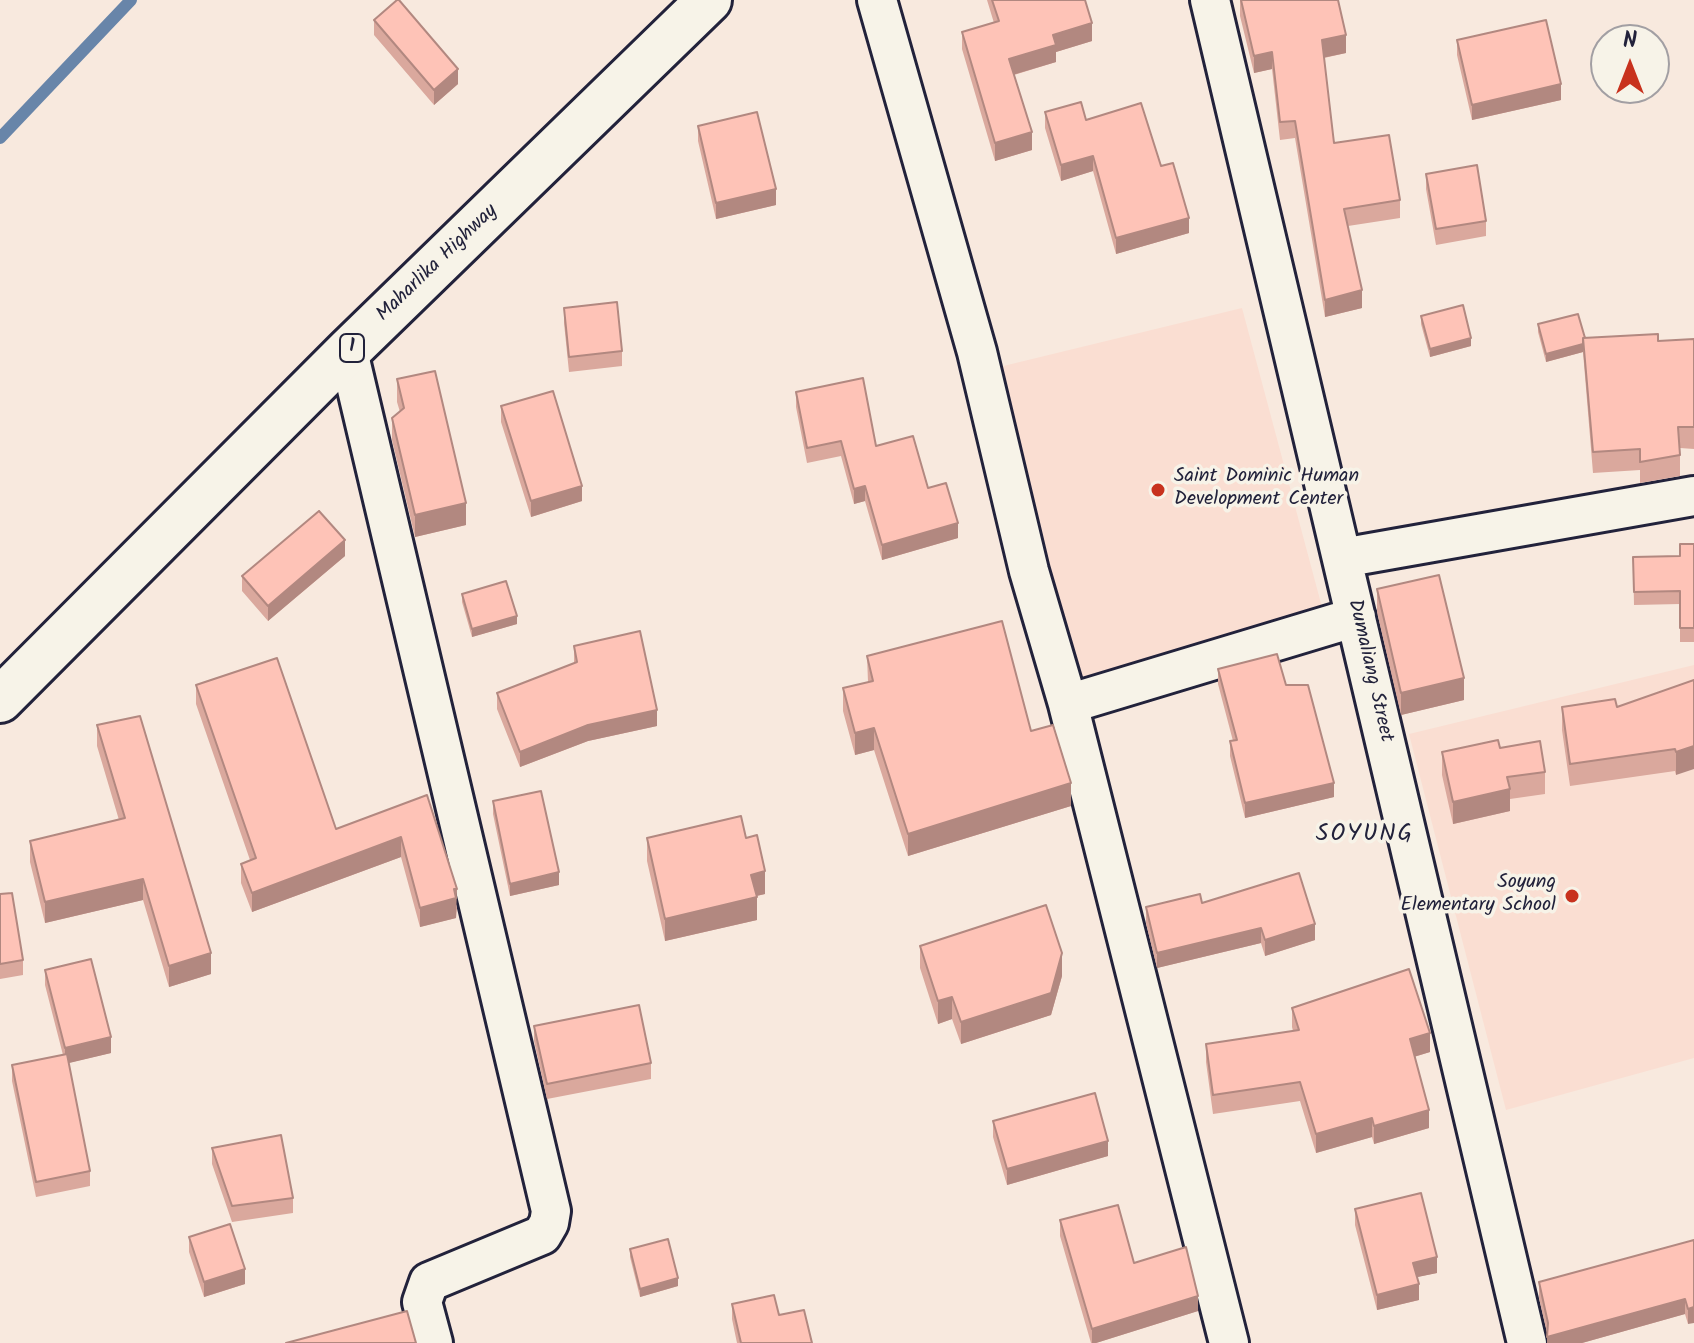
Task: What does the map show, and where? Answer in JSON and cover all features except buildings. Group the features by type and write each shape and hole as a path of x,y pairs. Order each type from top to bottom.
{"highway":[{"name":"Maharlika Highway","path":"0,700 348,351 709,0"}],"street":[{"path":"877,0 973,337 1029,571 1068,704 1229,1343"},
{"name":"Dumaliang Street","path":"1210,0 1527,1343"},
{"path":"348,351 551,1211 542,1235 429,1282 422,1302 433,1343"},
{"path":"1342,558 1694,496"},
{"path":"1068,704 1356,617"}],"shaded area":[{"name":"Saint Dominic Human Development Center","path":"1242,308 1323,611 1085,691 991,369"},
{"name":"Soyung Elementary School","path":"1694,665 1694,1058 1506,1110 1409,734"}],"waterway":[{"path":"0,138 131,0"}],"place":[{"name":"Saint Dominic Human Development Center","path":"1158,490"},
{"name":"Soyung Elementary School","path":"1572,896"}],"district":[{"name":"SOYUNG","path":"1365,836"}]}
